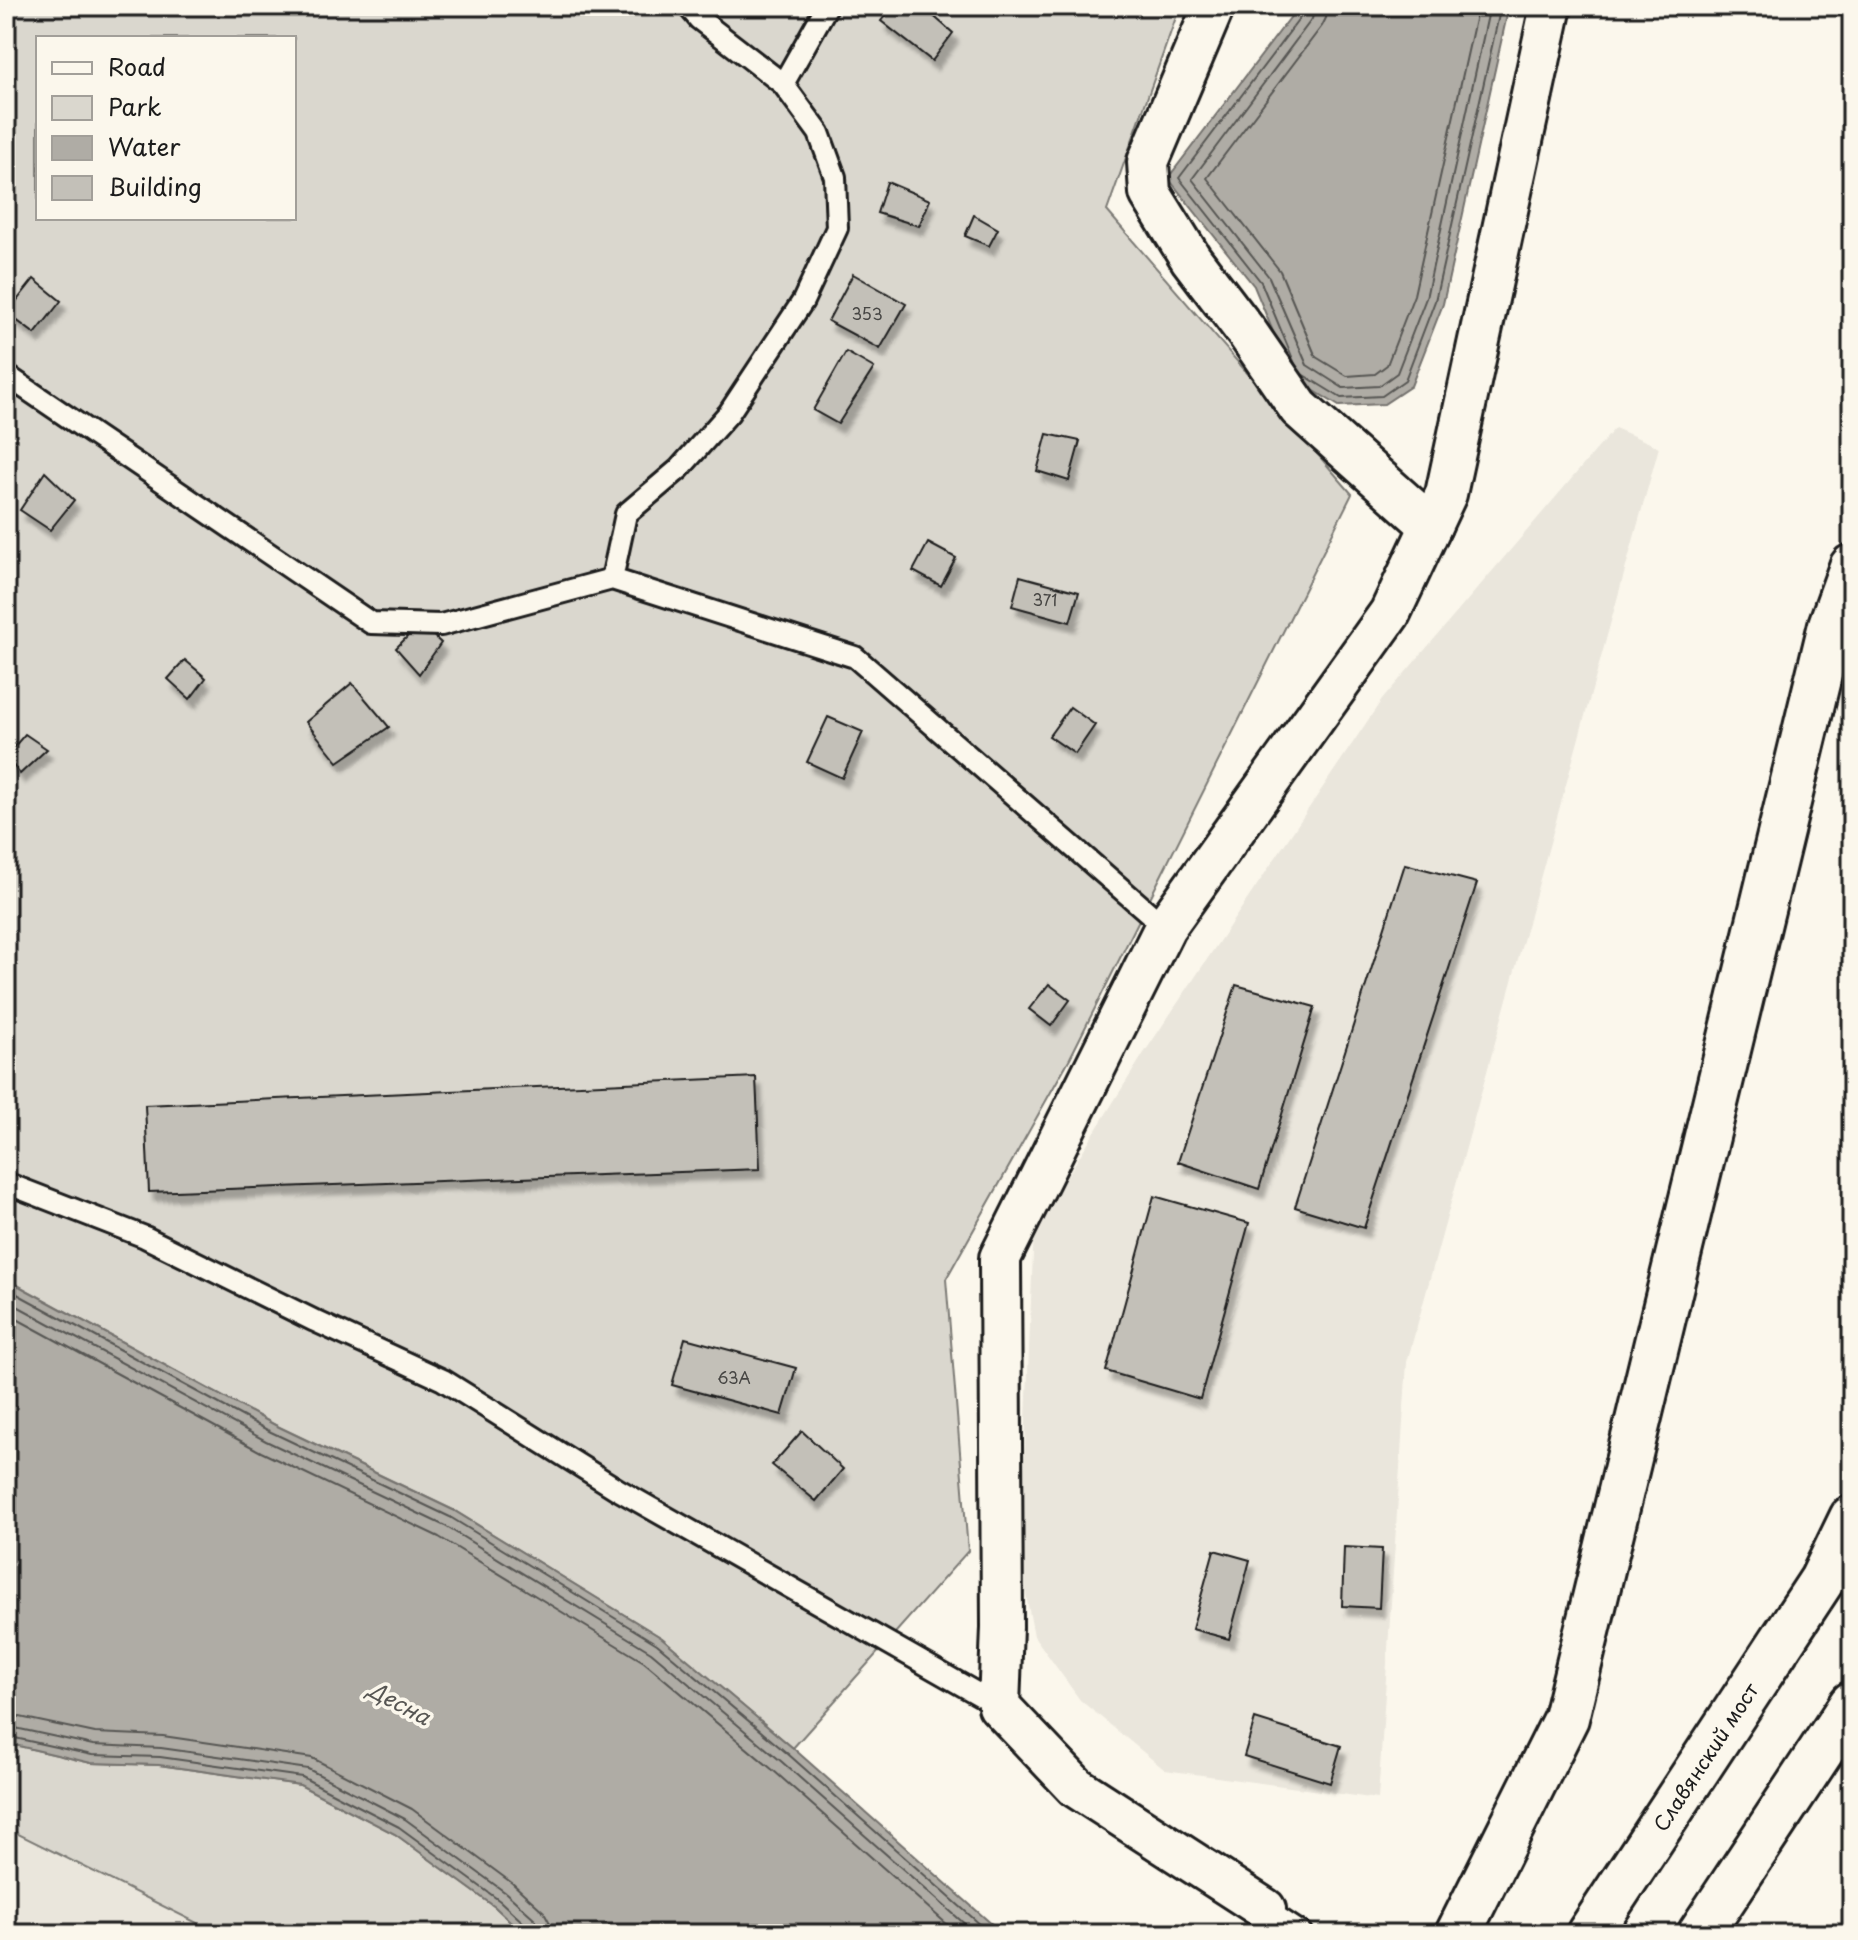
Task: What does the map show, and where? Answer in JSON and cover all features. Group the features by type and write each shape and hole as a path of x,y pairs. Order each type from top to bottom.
{"street":[{"path":"1214,6 1148,162 1150,193 1191,259 1299,408 1431,526"},
{"path":"1265,1909 1076,1787 999,1706 1002,1627 1000,1258 1165,927 1390,613 1446,494 1551,6"},
{"path":"1458,1934 1566,1718 1831,625 1852,567"},
{"name":"Славянский мост","path":"1589,1934 1822,1580 1852,1518"},
{"path":"1700,1934 1852,1704"}],"lane":[{"path":"612,579 626,514 679,469 729,413 803,301 837,228 835,177 819,133 783,84 699,19 688,6"},
{"path":"783,84 827,6"},
{"path":"6,375 371,623 441,625 612,579 855,657 1165,927"},
{"path":"6,1183 145,1237 443,1380 617,1489 999,1706"},
{"path":"1265,1909 1303,1934"}],"shaded area":[{"path":"1615,428 1659,447 1407,1362 1378,1799 1165,1770 1080,1700 1034,1636 1020,1564 1034,1229 1144,1053 1381,701"},
{"path":"6,1828 219,1934 6,1934"}],"green space":[{"path":"6,6 1180,6 1107,211 1352,494 1070,1058 946,1279 968,1551 793,1748 662,1638 453,1510 275,1425 6,1279"},
{"path":"6,1743 91,1763 159,1765 300,1785 395,1834 495,1907 524,1934 219,1934 6,1828"}],"water":[{"path":"1299,6 1509,6 1443,304 1411,386 1384,404 1339,406 1292,377 1254,286 1168,178"},
{"name":"Десна","path":"6,1279 275,1425 453,1510 662,1638 793,1748 1003,1934 524,1934 495,1907 395,1834 300,1785 159,1765 91,1763 6,1743"}],"building":[{"path":"893,6 922,6 953,33 932,61 881,21"},
{"path":"887,182 930,200 919,226 877,213"},
{"path":"974,215 998,229 989,246 965,236"},
{"path":"853,274 906,304 880,349 828,321"},
{"path":"34,279 61,301 35,334 7,313"},
{"path":"846,352 874,368 838,424 813,410"},
{"path":"1047,434 1080,441 1069,481 1037,471"},
{"path":"45,472 74,500 50,530 20,510"},
{"path":"928,543 956,558 941,586 913,571"},
{"path":"1020,576 1079,592 1070,622 1012,606"},
{"path":"420,624 441,643 419,674 396,648"},
{"path":"185,660 206,678 190,699 168,679"},
{"path":"352,683 389,727 338,762 306,722"},
{"path":"1070,707 1095,725 1075,754 1049,736"},
{"path":"828,717 863,732 842,778 807,762"},
{"path":"25,734 47,749 20,774 6,756"},
{"path":"1405,864 1477,883 1364,1228 1295,1207"},
{"path":"1049,984 1070,1000 1051,1026 1029,1009"},
{"path":"1236,985 1315,1007 1259,1189 1178,1162"},
{"path":"756,1077 760,1169 149,1192 145,1105"},
{"path":"1154,1196 1249,1223 1200,1399 1106,1371"},
{"path":"685,1338 796,1368 782,1415 672,1385"},
{"path":"802,1431 843,1469 816,1501 772,1465"},
{"path":"1344,1547 1382,1549 1379,1608 1342,1606"},
{"path":"1214,1550 1250,1560 1229,1639 1192,1629"},
{"path":"1255,1719 1341,1746 1330,1783 1244,1756"}]}
